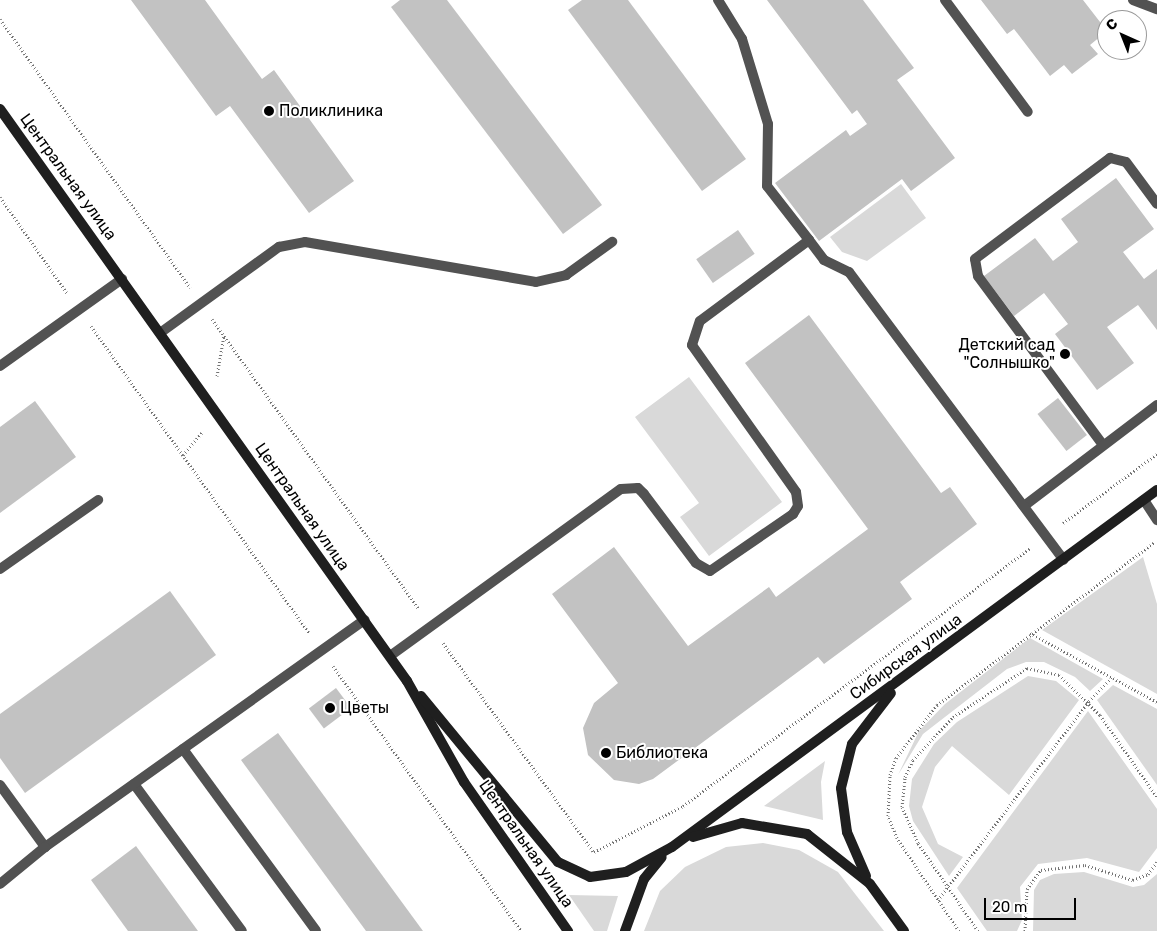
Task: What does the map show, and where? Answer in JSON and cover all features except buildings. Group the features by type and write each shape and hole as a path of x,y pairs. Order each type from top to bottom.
{"street":[{"name":"Центральная улица","path":"0,109 390,656 464,782 568,931"},
{"name":"Сибирская улица","path":"672,847 902,680 1157,490"},
{"path":"902,680 865,724 845,766 842,806 847,832 870,884 904,931"},
{"path":"406,681 484,769 547,853 572,872 590,876 626,872 672,847 717,827 742,823 788,828 825,844 870,884"},
{"path":"625,931 644,879 672,847"}],"lane":[{"path":"718,0 742,39 768,124 767,186 824,260 849,272 1064,560"},
{"path":"945,0 1028,112"},
{"path":"1133,0 1157,9"},
{"path":"1103,445 978,276 975,259 1110,158 1126,162 1157,204"},
{"path":"390,656 628,486 644,494 696,563 710,571 793,514 798,506 796,492 692,345 700,321 808,240"},
{"path":"160,333 279,246 305,242 536,282 566,274 612,242"},
{"path":"0,366 122,279"},
{"path":"1024,506 1157,405"},
{"path":"0,570 98,500"},
{"path":"1144,500 1157,520"},
{"path":"0,884 134,784 364,620"},
{"path":"183,749 316,931"},
{"path":"134,784 242,931"},
{"path":"0,785 46,848"}],"path":[{"path":"0,19 431,626 594,852 684,806 1157,454"},
{"path":"0,197 521,931"},
{"path":"959,931 938,900 888,816 893,766 906,739 936,705 1030,632 1157,540"},
{"path":"1030,632 1157,702"},
{"path":"978,931 906,824 902,806 905,777 928,739 995,685 1027,668 1059,675 1089,700 1157,797"},
{"path":"938,900 1089,700 1112,677"},
{"path":"1025,931 1027,889 1041,870 1086,865 1133,880 1148,874 1157,862"}],"shaded area":[{"path":"901,184 926,218 867,261 842,252 830,237"},
{"path":"689,377 782,502 709,556 680,517 699,503 635,417"},
{"path":"1143,557 1157,604 1157,694 1042,630"},
{"path":"1030,638 1103,679 1090,691 1075,677 1044,662 1026,662 1007,669 923,734 898,775 919,731 945,704"},
{"path":"1028,676 1056,681 1079,700 1009,795 952,746 935,767 922,807 938,844 963,857 949,876 913,821 909,806 912,779 934,744 957,722"},
{"path":"1113,685 1157,709 1157,785 1097,700"},
{"path":"1088,711 1157,809 1157,848 1139,872 1087,858 1038,864 1020,887 1022,920 1017,931 987,931 957,888"},
{"path":"825,761 821,782 823,820 764,806"},
{"path":"763,843 799,850 838,872 884,931 644,931 660,891 685,867 726,847"},
{"path":"1084,872 1133,887 1144,885 1157,874 1157,931 1033,931 1034,890 1040,880 1054,874"},
{"path":"569,895 618,896 607,931 594,931"}],"place":[{"name":"Поликлиника","path":"269,111"},
{"name":"Детский сад \"Солнышко\"","path":"1065,354"},
{"name":"Цветы","path":"330,708"},
{"name":"Библиотека","path":"606,753"}]}
